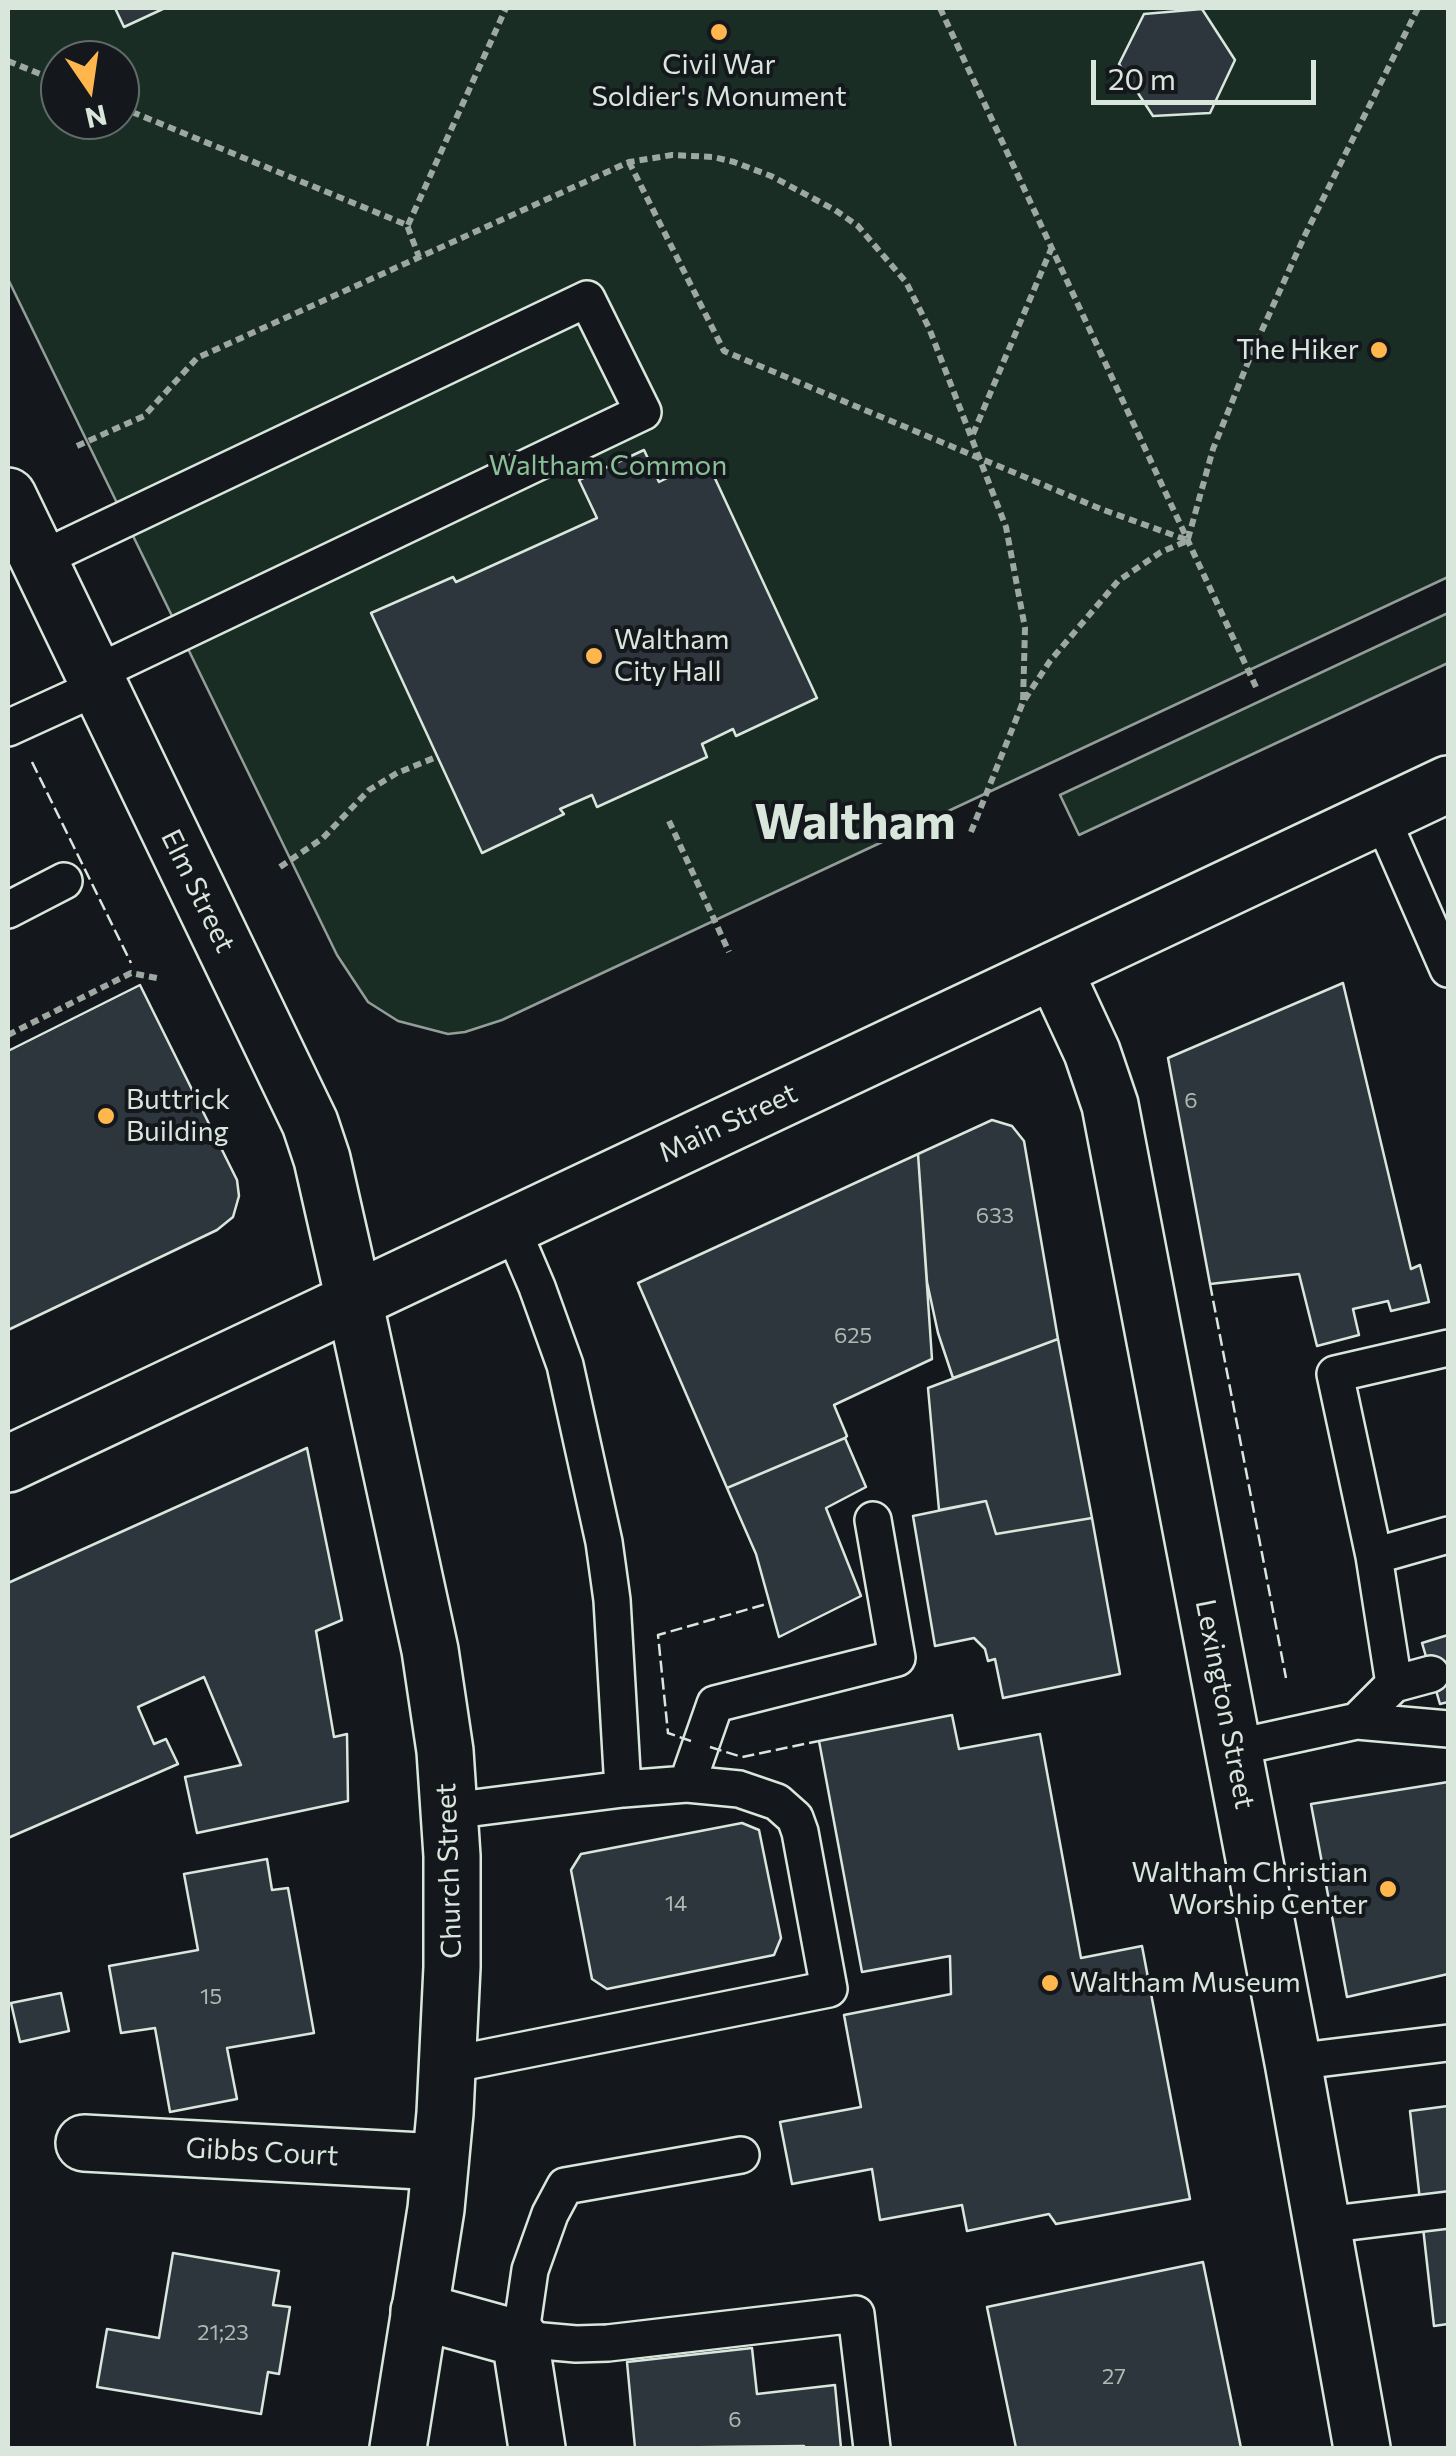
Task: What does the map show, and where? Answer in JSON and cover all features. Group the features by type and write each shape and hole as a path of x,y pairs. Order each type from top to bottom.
{"main road":[{"name":"Elm Street","path":"8,496 27,559 97,680 310,1124 322,1159 354,1300"},
{"name":"Main Street","path":"8,1464 1448,784"},
{"name":"Lexington Street","path":"1054,970 1082,1028 1110,1104 1294,2062 1362,2448"},
{"name":"Church Street","path":"354,1300 422,1606 438,1700 450,1810 453,1921 448,2065 440,2162 398,2448"},
{"name":"Gibbs Court","path":"84,2143 440,2162"},
{"path":"420,2311 520,2339 537,2448"}],"lane":[{"path":"8,728 97,680 643,412 588,299 27,559"},
{"path":"1381,816 1448,969"},
{"path":"8,910 64,881"},
{"path":"511,1226 538,1287 565,1365 601,1526 612,1600 623,1789"},
{"path":"1394,1684 1374,1556 1335,1374 1448,1348"},
{"path":"686,1784 715,1704 898,1658 873,1520"},
{"path":"1374,1556 1448,1536"},
{"path":"1357,1721 1394,1684 1431,1674"},
{"path":"1234,1748 1357,1721 1448,1729"},
{"path":"448,2065 829,1989 795,1818 777,1802 739,1789 686,1784 450,1810"},
{"path":"1294,2062 1448,2043"},
{"path":"740,2154 565,2186 550,2214 530,2270 520,2339 608,2343 856,2314 872,2448"},
{"path":"1324,2226 1448,2210"}],"path":[{"path":"419,257 408,225 506,8"},
{"path":"940,8 1256,687"},
{"path":"1188,540 1214,448 1252,350 1418,8"},
{"path":"8,61 40,74"},
{"path":"140,115 408,225"},
{"path":"629,162 724,351 1101,509 1188,540"},
{"path":"972,435 1052,247"},
{"path":"970,832 1023,702 1050,661 1118,581 1161,552 1188,540"},
{"path":"280,867 323,838 369,790 434,758"},
{"path":"669,821 729,952"},
{"path":"8,1034 131,974 156,978"}],"green space":[{"name":"Waltham Common","path":"8,8 1448,8 1448,577 502,1020 448,1034 398,1021 368,1002 337,955 8,279"},
{"path":"1448,613 1448,663 1079,835 1060,795"}],"building":[{"path":"115,8 165,8 124,27"},
{"path":"1202,9 1235,60 1210,113 1153,116 1119,64 1144,14"},
{"name":"Waltham City Hall","path":"644,450 659,482 706,459 817,698 736,736 733,729 702,744 707,757 597,807 592,795 560,809 564,814 482,853 371,613 453,577 456,582 597,518 579,480"},
{"path":"1343,983 1411,1269 1420,1265 1429,1302 1391,1311 1388,1301 1353,1309 1359,1335 1317,1346 1299,1274 1210,1284 1168,1058"},
{"name":"Buttrick Building","path":"140,985 237,1180 239,1196 233,1217 217,1230 8,1330 8,1051"},
{"path":"992,1120 1012,1126 1024,1141 1058,1339 953,1378 927,1282 918,1154"},
{"path":"918,1154 932,1359 834,1405 845,1438 727,1488 638,1283"},
{"path":"1058,1339 1092,1518 996,1534 986,1501 939,1510 928,1388"},
{"path":"845,1438 866,1487 826,1508 861,1596 779,1637 756,1554 727,1488"},
{"path":"307,1448 342,1620 316,1631 334,1737 347,1734 348,1801 197,1833 185,1777 241,1765 204,1677 138,1707 154,1744 166,1739 178,1764 8,1838 8,1583"},
{"path":"986,1501 996,1534 1092,1518 1120,1674 1003,1698 995,1659 988,1661 985,1649 974,1638 935,1646 913,1516"},
{"path":"1448,1635 1448,1702 1440,1704 1422,1643"},
{"name":"Waltham Museum","path":"952,1715 959,1749 1040,1734 1081,1958 1142,1946 1190,2199 1056,2224 1049,2214 967,2231 962,2205 880,2220 872,2169 792,2184 780,2122 861,2107 844,2015 951,1994 950,1956 862,1972 819,1741"},
{"name":"Waltham Christian Worship Center","path":"1448,1782 1448,1974 1347,1997 1311,1804"},
{"path":"742,1823 759,1830 781,1938 774,1955 607,1989 592,1979 571,1870 581,1854"},
{"path":"267,1859 272,1890 288,1888 314,2033 227,2048 237,2099 170,2112 155,2028 121,2033 109,1966 198,1950 184,1874"},
{"path":"61,1993 69,2031 20,2042 11,2003"},
{"path":"1448,2106 1448,2324 1434,2326 1410,2111"},
{"path":"173,2253 279,2271 273,2305 290,2307 279,2374 268,2372 261,2414 97,2387 107,2329 159,2338"},
{"path":"1203,2262 1241,2448 1016,2448 987,2307"},
{"path":"752,2348 757,2394 835,2385 841,2448 635,2448 627,2362"}],"fence":[{"path":"32,762 131,963"},
{"path":"1210,1284 1286,1678"},
{"path":"691,1741 668,1733 658,1635 770,1603"},
{"path":"710,1747 742,1757 819,1741"}],"place":[{"name":"Civil War Soldier's Monument","path":"719,32"},
{"name":"The Hiker","path":"1379,350"},
{"name":"Waltham City Hall","path":"594,656"},
{"name":"Buttrick Building","path":"106,1116"},
{"name":"Waltham Christian Worship Center","path":"1388,1889"},
{"name":"Waltham Museum","path":"1050,1983"}],"district":[{"name":"Waltham","path":"855,823"}]}
